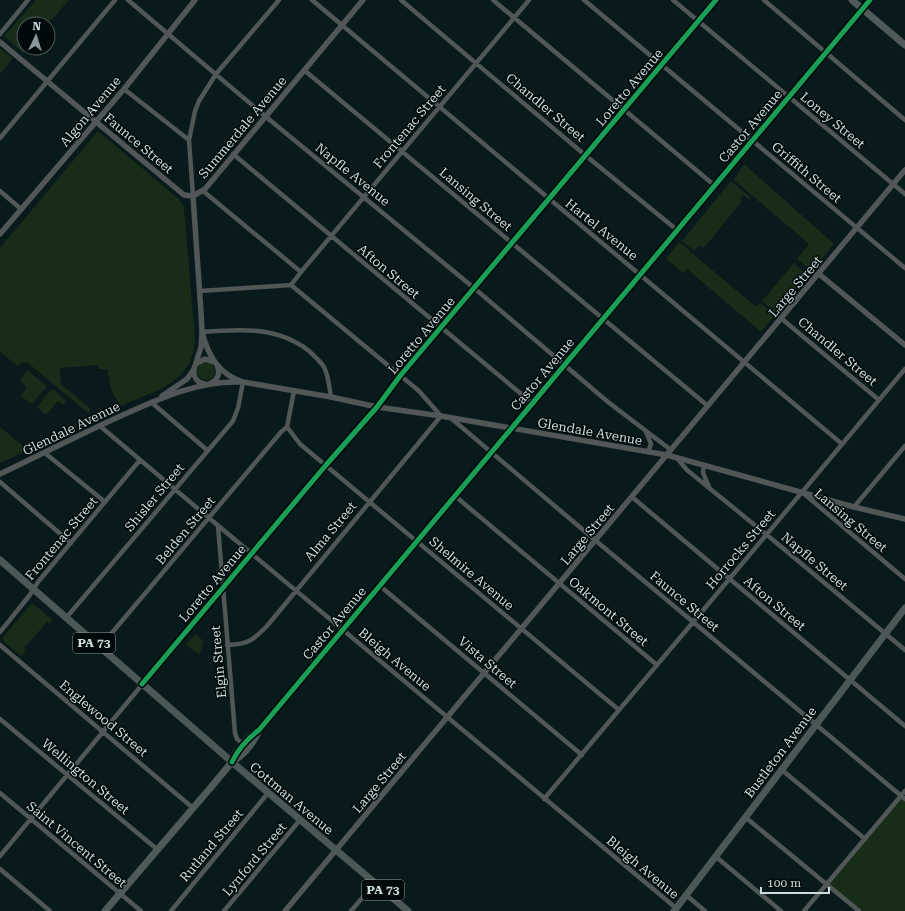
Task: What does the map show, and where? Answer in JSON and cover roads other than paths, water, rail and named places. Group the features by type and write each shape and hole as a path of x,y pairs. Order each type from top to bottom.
{"main road":[{"path":"852,0 905,45"},
{"name":"Castor Avenue","path":"232,762 236,753 243,744 249,737 259,730 870,0"},
{"name":"Cottman Avenue","path":"0,560 268,794 408,911"},
{"name":"Bustleton Avenue","path":"675,910 905,608"},
{"name":"Castor Avenue","path":"105,911 232,762 241,756 254,741 259,730"}],"street":[{"path":"0,34 28,0"},
{"path":"0,138 116,0"},
{"name":"Napfle Avenue","path":"128,0 265,116 474,288 564,365"},
{"name":"Algon Avenue","path":"0,234 124,89 196,0"},
{"path":"202,332 206,347 219,371 215,381 208,384 200,382 194,375 194,368 200,353 202,332 189,140 195,111 199,101 216,74 280,0"},
{"name":"Hartel Avenue","path":"312,0 842,444"},
{"name":"Summerdale Avenue","path":"193,196 203,191 363,0"},
{"name":"Chandler Street","path":"401,0 585,155 677,230"},
{"path":"493,0 714,185"},
{"name":"Frontenac Street","path":"291,285 529,0"},
{"name":"Griffith Street","path":"584,0 905,268"},
{"name":"Loney Street","path":"673,0 905,194"},
{"name":"Loretto Avenue","path":"0,856 223,587 377,407 400,376 716,0"},
{"path":"764,0 905,120"},
{"name":"Faunce Street","path":"0,42 48,80 184,195 193,196"},
{"name":"Lansing Street","path":"304,70 708,406"},
{"path":"124,89 189,140"},
{"name":"Afton Street","path":"233,154 532,404"},
{"name":"Large Street","path":"285,911 782,319 905,170"},
{"path":"0,191 21,209"},
{"path":"203,191 301,272"},
{"path":"819,274 905,345"},
{"path":"200,291 291,285 419,391 442,416"},
{"name":"Chandler Street","path":"782,319 879,400"},
{"path":"202,332 235,329 264,331 303,346 316,357 323,366 328,378 331,397"},
{"name":"Glendale Avenue","path":"152,402 183,382 198,362 203,359 209,359 216,363 229,376 243,382"},
{"path":"564,365 608,402 671,450"},
{"name":"Horrocks Street","path":"544,799 694,623 801,492 905,369"},
{"name":"Glendale Avenue","path":"0,474 152,402 186,389 208,384 243,382 331,397 377,407 442,416 452,419 667,455 905,519"},
{"name":"Shisler Street","path":"66,618 233,421 236,415 243,382"},
{"path":"287,427 294,391"},
{"path":"152,402 207,450"},
{"name":"Alma Street","path":"227,645 243,644 255,638 442,416"},
{"name":"Faunce Street","path":"452,419 903,797"},
{"name":"Bleigh Avenue","path":"100,426 675,910"},
{"name":"Shelmire Avenue","path":"287,427 300,444 619,710"},
{"name":"Belden Street","path":"100,647 281,432 287,427"},
{"path":"645,431 651,444 648,452"},
{"path":"854,506 905,446"},
{"path":"45,453 105,502"},
{"name":"Napfle Street","path":"677,458 686,470 767,535 905,650"},
{"name":"Frontenac Street","path":"0,632 33,589 140,460"},
{"path":"704,465 704,473 710,489"},
{"path":"0,482 71,543"},
{"name":"Lansing Street","path":"801,492 905,579"},
{"name":"Oakmont Street","path":"455,496 657,665"},
{"name":"Afton Street","path":"632,497 905,726"},
{"name":"Elgin Street","path":"218,526 235,733 237,739 243,744"},
{"name":"Vista Street","path":"380,586 582,755"},
{"name":"Englewood Street","path":"0,645 193,808"},
{"name":"Wellington Street","path":"0,719 158,850"},
{"path":"782,770 865,839"},
{"path":"804,911 903,797 905,791"},
{"name":"Saint Vincent Street","path":"0,793 141,911"},
{"name":"Rutland Street","path":"171,911 268,794"},
{"path":"745,817 859,911"},
{"name":"Lynford Street","path":"224,911 300,820"},
{"path":"716,856 781,911"},
{"path":"0,869 50,911"},
{"path":"351,911 375,883"},
{"name":"Bleigh Avenue","path":"686,895 705,911"}]}
